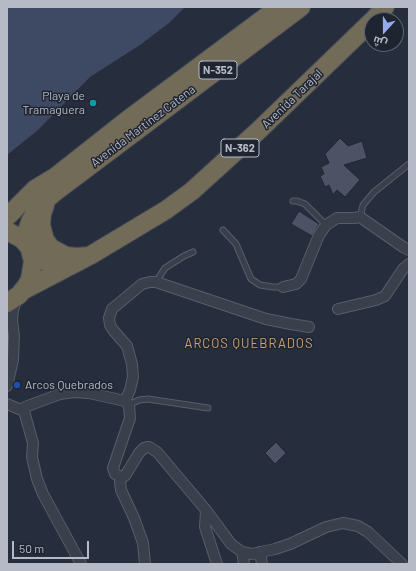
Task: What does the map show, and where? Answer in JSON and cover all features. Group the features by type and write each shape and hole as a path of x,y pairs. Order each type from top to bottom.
{"highway":[{"name":"Avenida Martinez Catena","path":"7,217 35,189 55,177 126,121 279,7"},
{"name":"Avenida Martinez Catena","path":"29,246 27,239 30,222 38,206 301,7"},
{"name":"Avenida Tarajal","path":"16,296 91,255 154,217 192,191 257,132 364,28"},
{"name":"N-352","path":"50,196 43,209 40,220 41,230 48,245 55,251 66,256 78,257 91,255"},
{"name":"Avenida Tarajal","path":"7,231 22,239 37,256 56,265 68,264 91,255"},
{"name":"N-352","path":"16,296 27,286 32,273 33,261 29,246"}],"street":[{"path":"283,287 296,284 301,279 319,235 326,226 337,218 354,218 360,216 409,250"},
{"path":"338,310 376,300 385,296 407,268"},
{"path":"122,477 115,474 113,468 130,418 127,403 133,377 132,364 127,346 113,330 110,325 109,318 112,309 142,284 156,282 266,319 309,327"},
{"path":"7,386 13,360 14,336 12,320 16,296"},
{"path":"7,325 14,336"},
{"path":"81,564 39,484 32,457 33,443 24,411 27,406 60,394 74,392 89,393 127,403"},
{"path":"7,404 24,411"},
{"path":"145,564 143,543 134,518 121,490 120,482 139,453 144,448 148,447 157,452 206,510 231,544 242,552 252,554 290,544 326,527 343,523 358,526 368,532 402,564"},
{"path":"206,510 205,527 217,564"},
{"path":"242,552 244,564"},
{"path":"260,552 262,564"}],"lane":[{"path":"360,216 362,205 370,196 409,164"},
{"path":"293,201 305,204 326,226"},
{"path":"223,230 236,244 251,279 260,285 283,287"},
{"path":"156,282 165,268 193,252"},
{"path":"127,403 148,399 208,408"}],"water":[{"path":"7,7 185,7 169,23 140,45 90,77 38,130 7,155"}],"building":[{"path":"340,138 348,146 362,141 367,158 344,165 360,180 345,197 337,190 333,195 329,185 325,187 320,176 324,174 321,167 329,163 325,154"},
{"path":"299,211 319,224 312,236 291,224"},
{"path":"276,442 286,453 275,464 265,453"}],"place":[{"name":"Playa de Tramaguera","path":"93,103"},
{"name":"Arcos Quebrados","path":"17,385"}],"district":[{"name":"ARCOS QUEBRADOS","path":"249,344"}]}
